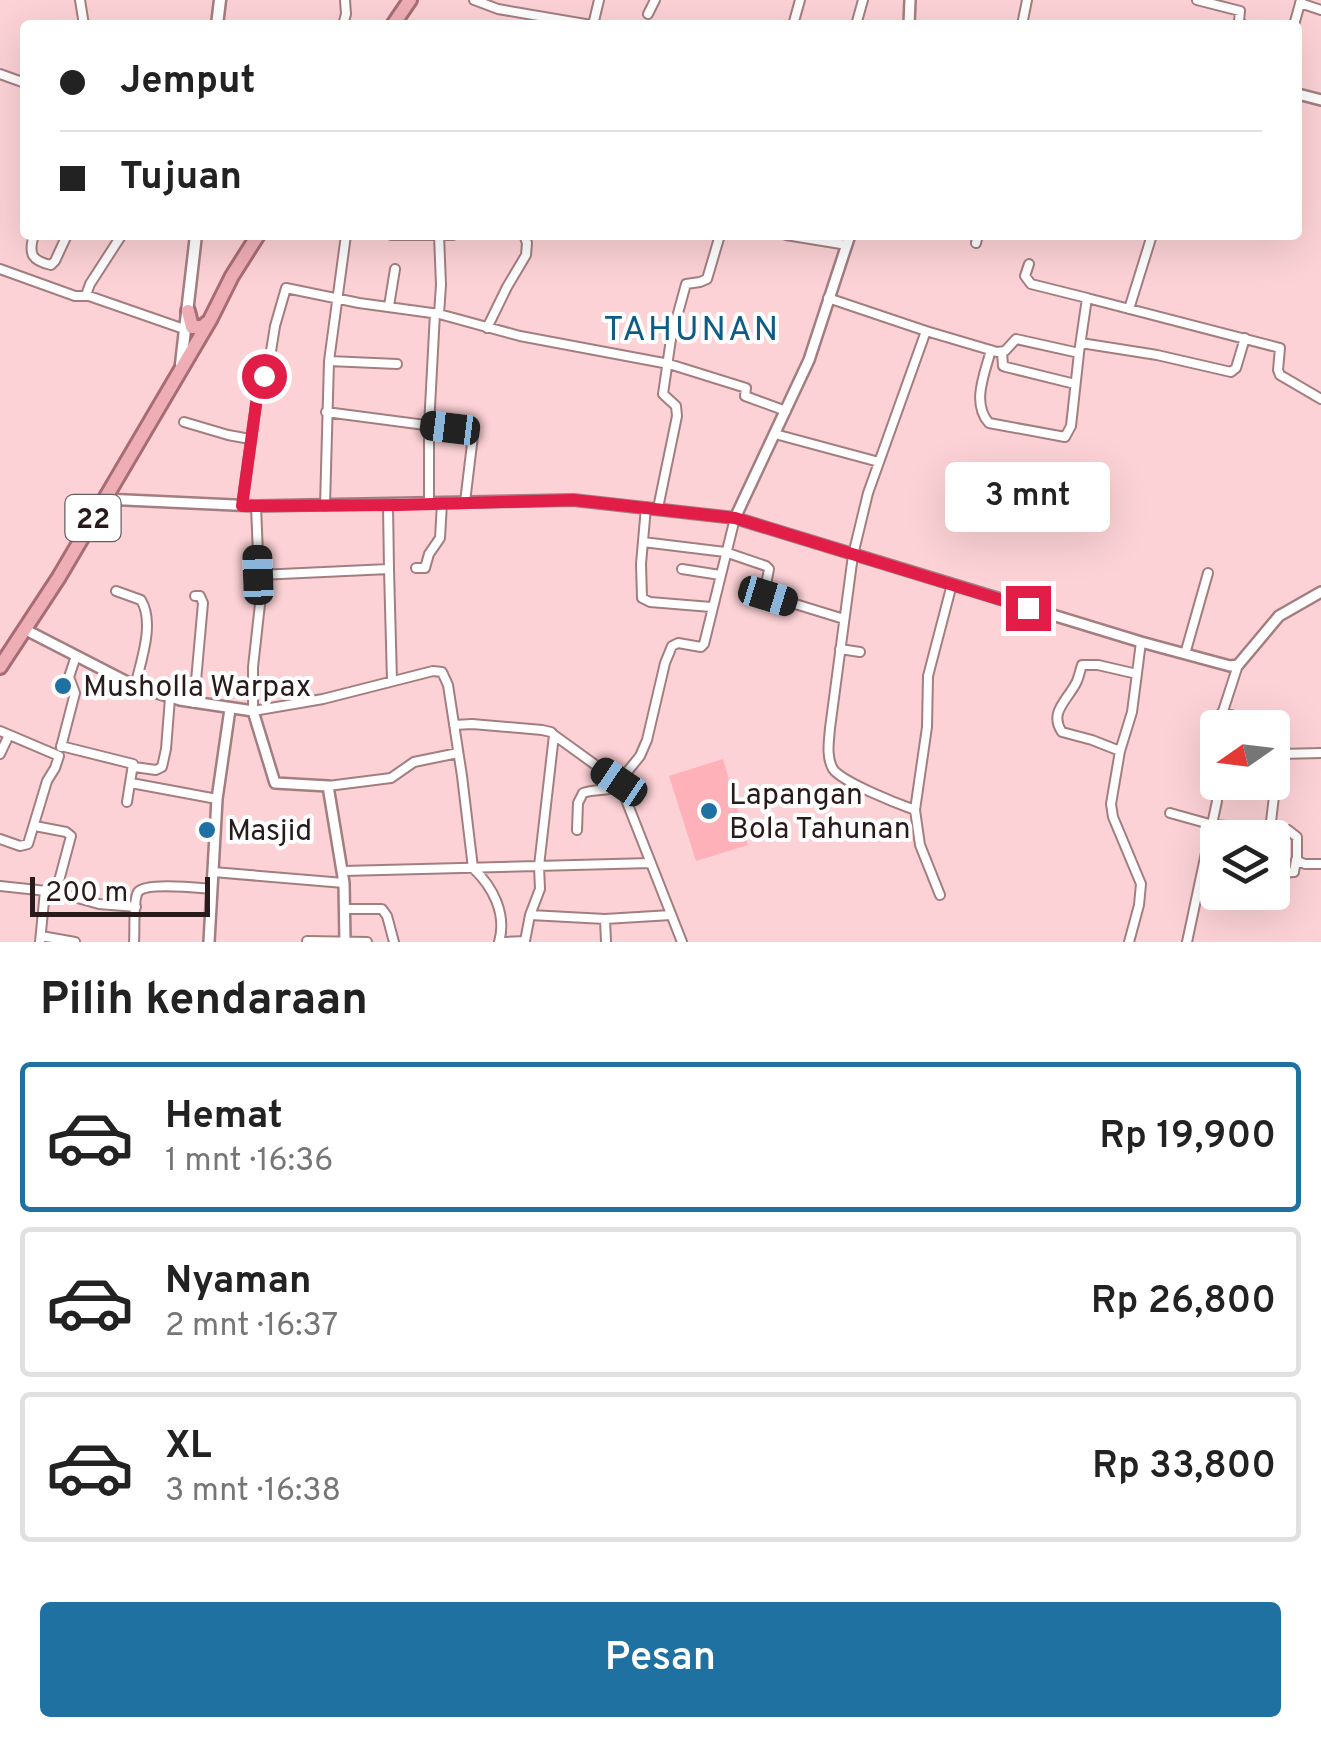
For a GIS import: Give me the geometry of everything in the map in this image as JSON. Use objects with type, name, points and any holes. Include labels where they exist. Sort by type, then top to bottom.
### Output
[{"type":"highway","name":"22","points":[[0,666],[26,630],[255,240]]},
{"type":"highway","points":[[188,311],[195,328],[210,320]]},
{"type":"main road","points":[[181,366],[195,240]]},
{"type":"street","points":[[474,0],[498,9],[564,20]]},
{"type":"street","points":[[520,12],[523,0]]},
{"type":"street","points":[[648,14],[655,0]]},
{"type":"street","points":[[1197,0],[1240,10],[1239,20]]},
{"type":"street","points":[[1301,1],[1321,10]]},
{"type":"street","points":[[33,240],[31,256],[51,265],[65,240]]},
{"type":"street","points":[[86,296],[118,240]]},
{"type":"street","points":[[325,506],[326,412],[345,240]]},
{"type":"street","points":[[429,504],[439,240]]},
{"type":"street","points":[[487,328],[526,255],[526,240]]},
{"type":"street","points":[[658,508],[678,410],[663,394],[675,322],[686,284],[707,279],[719,240]]},
{"type":"street","points":[[577,830],[577,811],[583,793],[619,784],[640,756],[648,740],[670,649],[676,644],[702,646],[735,518],[809,360],[848,240]]},
{"type":"street","points":[[1129,310],[1150,240]]},
{"type":"street","points":[[1029,264],[1026,279],[1031,284],[1280,348],[1280,376],[1321,400]]},
{"type":"street","points":[[0,269],[184,329]]},
{"type":"street","points":[[389,306],[395,269]]},
{"type":"street","points":[[242,506],[260,384],[268,370],[286,288],[437,314],[487,328],[668,364],[746,388],[745,396],[786,411]]},
{"type":"street","points":[[828,298],[1002,352]]},
{"type":"street","points":[[992,350],[980,406],[985,419],[1068,436],[1087,298]]},
{"type":"street","points":[[915,810],[837,774],[828,755],[852,555],[868,493],[926,331]]},
{"type":"street","points":[[1002,352],[1018,339],[1156,355],[1231,372],[1236,368],[1245,338]]},
{"type":"street","points":[[1002,352],[1006,368],[1075,384]]},
{"type":"street","points":[[330,361],[397,364]]},
{"type":"street","points":[[326,412],[471,431],[465,502]]},
{"type":"street","points":[[184,422],[250,438]]},
{"type":"street","points":[[775,434],[880,462]]},
{"type":"street","points":[[104,498],[242,506],[574,500],[735,518],[1142,642],[1238,665]]},
{"type":"street","points":[[416,568],[425,568],[440,538],[442,503]]},
{"type":"street","points":[[388,505],[392,681]]},
{"type":"street","points":[[256,506],[260,604],[252,711],[275,783],[328,786],[390,778],[414,762],[458,753]]},
{"type":"street","points":[[646,507],[643,600],[711,607]]},
{"type":"street","points":[[643,542],[725,552],[769,569],[765,590],[768,596],[844,619]]},
{"type":"street","points":[[258,575],[389,569]]},
{"type":"street","points":[[682,569],[720,574]]},
{"type":"street","points":[[1185,654],[1208,573]]},
{"type":"street","points":[[940,895],[920,845],[915,810],[928,727],[928,676],[952,584]]},
{"type":"street","points":[[116,592],[140,600],[146,610],[134,686]]},
{"type":"street","points":[[1223,710],[1238,665],[1278,616],[1321,592]]},
{"type":"street","points":[[194,703],[203,604],[200,596],[195,596]]},
{"type":"street","points":[[26,630],[134,686],[170,698],[230,709],[252,711],[322,699],[442,672],[448,685],[473,868],[496,899],[502,942],[525,942],[540,889],[554,735]]},
{"type":"street","points":[[1129,942],[1141,888],[1112,811],[1112,793],[1132,712],[1142,642]]},
{"type":"street","points":[[840,650],[860,652]]},
{"type":"street","points":[[0,839],[24,846],[31,839],[75,693],[69,677],[76,656]]},
{"type":"street","points":[[1120,751],[1062,732],[1057,725],[1058,712],[1082,666],[1098,665],[1137,674]]},
{"type":"street","points":[[0,754],[4,733],[60,751],[126,760],[134,767],[156,770],[162,767],[166,749],[170,698]]},
{"type":"street","points":[[210,942],[217,799],[230,709]]},
{"type":"street","points":[[454,726],[472,724],[551,732],[619,784],[682,942]]},
{"type":"street","points":[[1290,754],[1321,753]]},
{"type":"street","points":[[127,802],[134,767]]},
{"type":"street","points":[[131,783],[217,799]]},
{"type":"street","points":[[328,786],[343,877],[345,942]]},
{"type":"street","points":[[1170,813],[1200,821]]},
{"type":"street","points":[[34,826],[71,836],[56,892]]},
{"type":"street","points":[[1290,830],[1297,838],[1294,872],[1290,872]]},
{"type":"street","points":[[1296,860],[1321,864]]},
{"type":"street","points":[[213,872],[343,877],[473,868],[650,864]]},
{"type":"street","points":[[1187,942],[1200,883]]},
{"type":"street","points":[[0,886],[136,907]]},
{"type":"street","points":[[134,942],[138,892],[145,888],[212,889]]},
{"type":"street","points":[[45,891],[41,939],[75,942]]},
{"type":"street","points":[[344,909],[382,909],[394,942]]},
{"type":"street","points":[[530,915],[605,919],[671,915]]},
{"type":"street","points":[[605,919],[606,942]]},
{"type":"street","points":[[307,941],[367,942]]},
{"type":"shaded area","name":"Lapangan Bola Tahunan","points":[[723,759],[748,845],[696,861],[669,776]]},
{"type":"place","name":"Musholla Warpax","points":[[63,686]]},
{"type":"place","name":"Lapangan Bola Tahunan","points":[[709,811]]},
{"type":"place","name":"Masjid","points":[[207,830]]},
{"type":"district","name":"TAHUNAN","points":[[692,328]]},
{"type":"route","points":[[264,376],[258,390],[242,506],[574,500],[658,508],[735,518],[1028,608]]}]
